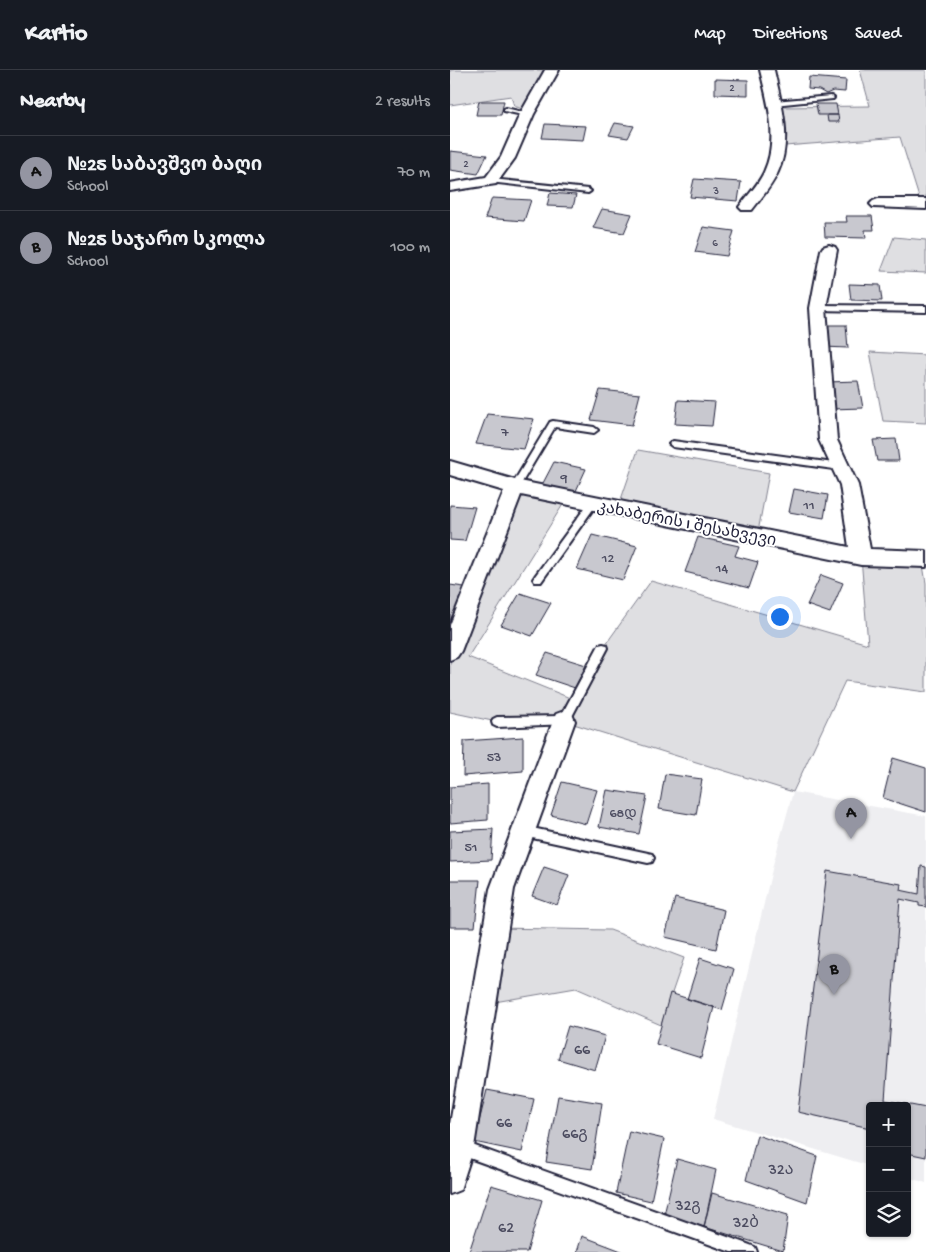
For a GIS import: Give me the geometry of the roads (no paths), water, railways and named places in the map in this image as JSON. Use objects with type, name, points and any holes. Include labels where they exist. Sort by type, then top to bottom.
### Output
[{"type":"street","points":[[450,187],[491,181],[508,158],[528,114],[552,70]]},
{"type":"street","points":[[747,207],[771,172],[778,144],[779,126],[767,70]]},
{"type":"street","points":[[878,204],[926,204]]},
{"type":"street","points":[[829,250],[818,308],[828,440],[849,485],[861,557]]},
{"type":"street","name":"კახაბერის I შესახვევი","points":[[450,468],[515,487],[861,557],[926,559]]},
{"type":"street","points":[[450,651],[515,487]]},
{"type":"street","points":[[450,1180],[460,1147],[502,888],[564,721]]},
{"type":"lane","points":[[774,103],[831,98]]},
{"type":"lane","points":[[506,110],[528,114]]},
{"type":"lane","points":[[491,181],[588,191]]},
{"type":"lane","points":[[818,308],[926,309]]},
{"type":"lane","points":[[515,487],[553,424],[594,430]]},
{"type":"lane","points":[[673,444],[841,467]]},
{"type":"lane","points":[[538,579],[593,503]]},
{"type":"lane","points":[[497,722],[564,721],[603,648]]},
{"type":"lane","points":[[522,831],[648,858]]},
{"type":"lane","points":[[460,1147],[750,1252]]},
{"type":"place","name":"№25 საბავშვო ბაღი","points":[[851,839]]},
{"type":"place","name":"№25 საჯარო სკოლა","points":[[834,995]]}]
